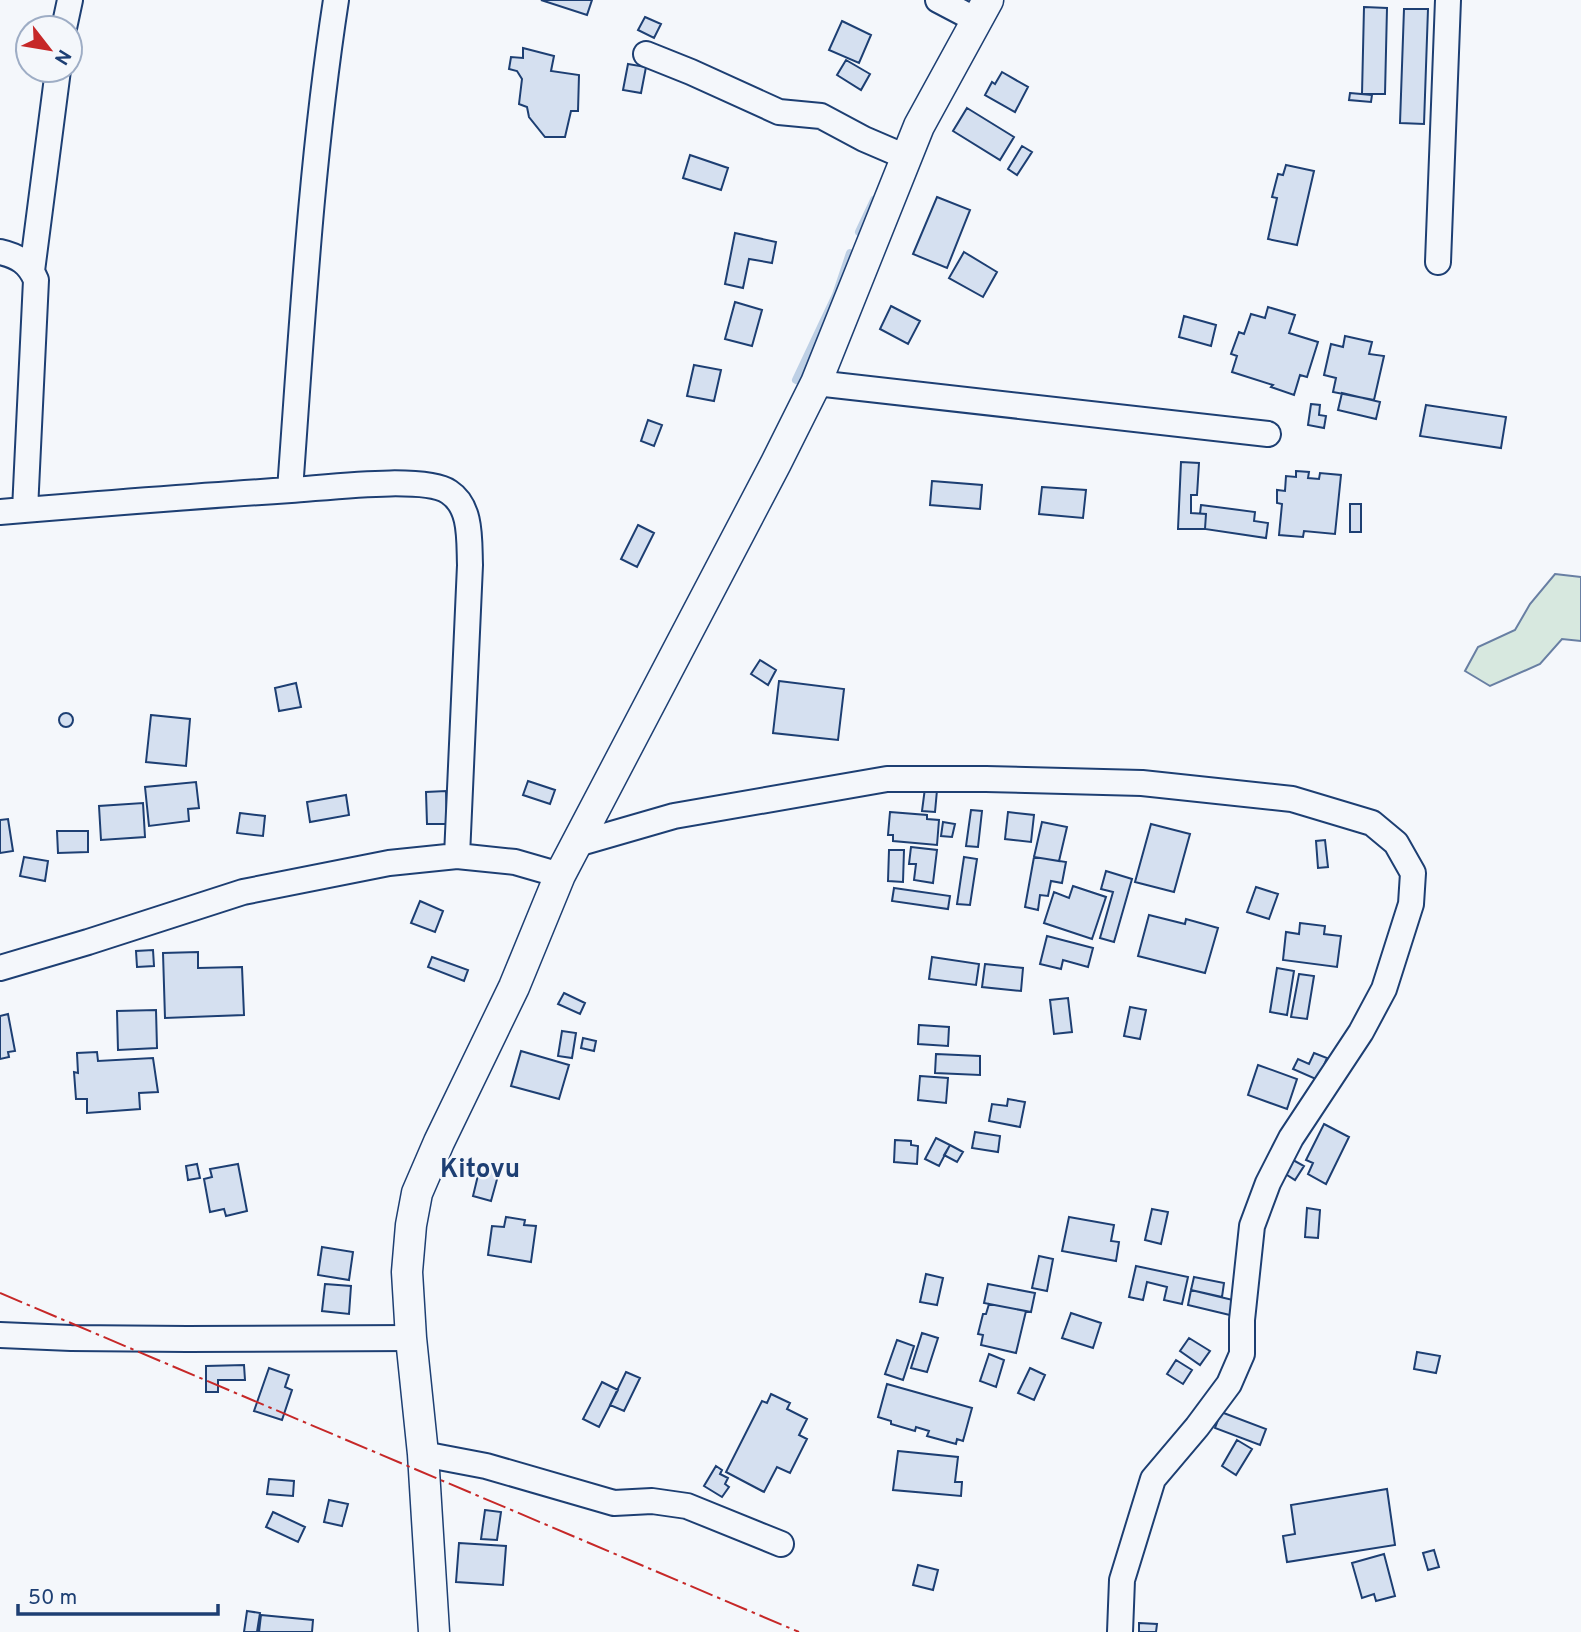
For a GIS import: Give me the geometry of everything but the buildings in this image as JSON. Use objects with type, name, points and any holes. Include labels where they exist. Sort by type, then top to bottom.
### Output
[{"type":"street","points":[[289,490],[313,191],[324,78],[336,0]]},
{"type":"street","points":[[434,1632],[423,1454],[407,1272],[417,1193],[514,987],[561,875],[816,383],[919,126],[983,11],[938,0]]},
{"type":"street","points":[[1438,262],[1448,0]]},
{"type":"street","points":[[646,54],[779,112],[821,116],[906,157]]},
{"type":"street","points":[[32,271],[56,84]]},
{"type":"street","points":[[0,252],[26,263],[36,280],[25,510]]},
{"type":"street","points":[[816,383],[1268,435]]},
{"type":"street","points":[[0,512],[394,483],[438,486],[452,493],[469,524],[470,565],[457,856]]},
{"type":"street","points":[[577,844],[674,816],[887,779],[1142,783],[1292,799],[1372,823],[1396,844],[1413,873],[1411,904],[1384,989],[1361,1032],[1291,1138],[1268,1183],[1252,1226],[1242,1320],[1242,1354],[1228,1384],[1197,1427],[1153,1479],[1122,1580],[1120,1632]]},
{"type":"street","points":[[0,968],[243,892],[389,863],[457,856],[515,862],[561,875]]},
{"type":"street","points":[[0,1335],[187,1339],[411,1338]]},
{"type":"street","points":[[423,1454],[486,1466],[614,1503],[652,1501],[687,1506],[782,1544]]},
{"type":"shaded area","points":[[1555,574],[1581,577],[1581,641],[1562,639],[1540,664],[1490,686],[1465,671],[1478,647],[1515,630],[1530,604]]},
{"type":"waterway","points":[[859,232],[874,200]]},
{"type":"waterway","points":[[796,380],[836,295],[850,253]]},
{"type":"power","points":[[0,1293],[799,1632]]},
{"type":"district","name":"Kitovu","points":[[480,1170]]}]
